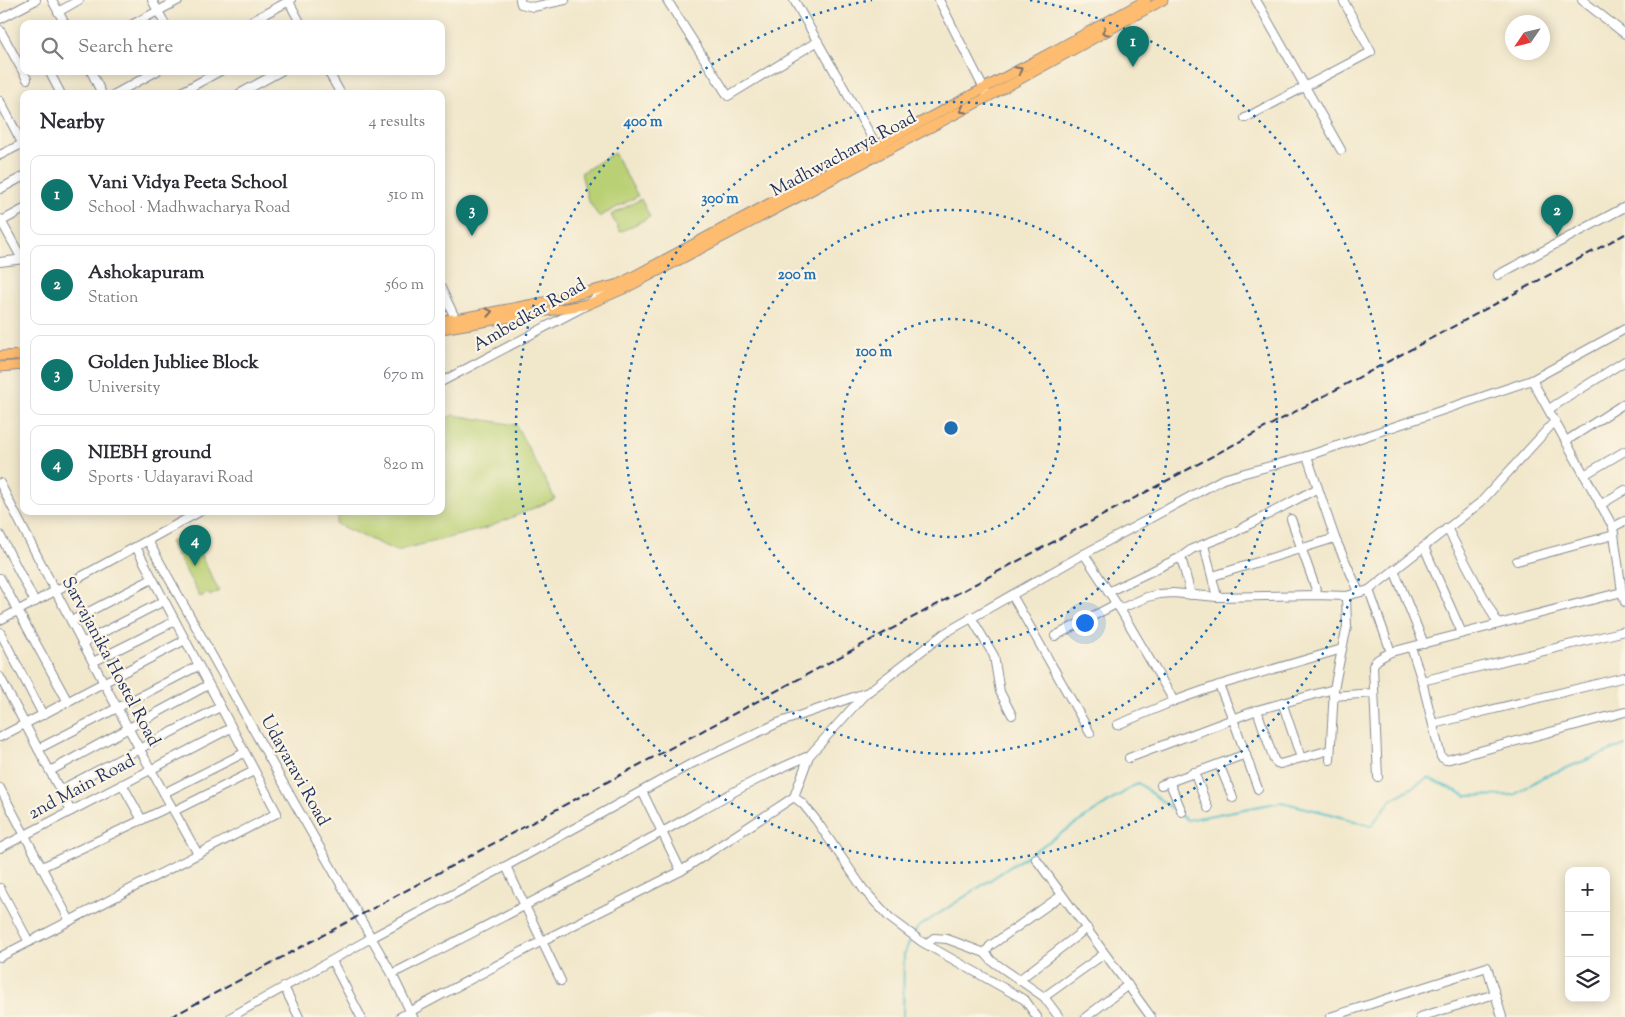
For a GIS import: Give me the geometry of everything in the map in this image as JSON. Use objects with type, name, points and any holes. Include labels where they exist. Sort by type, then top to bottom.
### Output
[{"type":"main road","name":"Madhwacharya Road","points":[[986,93],[1146,0]]},
{"type":"main road","name":"Madhwacharya Road","points":[[457,323],[589,304],[628,287],[879,150],[1163,0]]},
{"type":"main road","name":"Madhwacharya Road","points":[[445,328],[619,284],[879,150]]},
{"type":"main road","points":[[445,321],[457,323]]},
{"type":"main road","points":[[0,356],[20,355]]},
{"type":"main road","points":[[0,367],[20,365]]},
{"type":"street","points":[[0,19],[36,0]]},
{"type":"street","points":[[52,0],[63,20]]},
{"type":"street","points":[[58,12],[79,0]]},
{"type":"street","points":[[152,0],[163,20]]},
{"type":"street","points":[[141,20],[178,0]]},
{"type":"street","points":[[253,20],[289,0],[299,20]]},
{"type":"street","points":[[520,0],[521,4],[533,7],[565,0]]},
{"type":"street","points":[[667,0],[728,96],[818,41]]},
{"type":"street","points":[[794,0],[879,150]]},
{"type":"street","points":[[939,0],[986,93]]},
{"type":"street","points":[[1256,0],[1341,150]]},
{"type":"street","points":[[1245,118],[1371,52],[1344,0]]},
{"type":"street","points":[[1582,0],[1625,34]]},
{"type":"street","points":[[0,30],[20,66]]},
{"type":"street","points":[[25,75],[27,79]]},
{"type":"street","points":[[51,75],[59,90]]},
{"type":"street","points":[[93,75],[100,90]]},
{"type":"street","points":[[122,90],[150,75]]},
{"type":"street","points":[[185,90],[213,75]]},
{"type":"street","points":[[246,90],[274,75]]},
{"type":"street","points":[[330,75],[339,90]]},
{"type":"street","points":[[0,102],[20,138]]},
{"type":"street","points":[[0,155],[20,145]]},
{"type":"street","points":[[0,189],[20,178]]},
{"type":"street","points":[[1498,275],[1625,207]]},
{"type":"street","points":[[20,211],[0,221],[20,254]]},
{"type":"street","points":[[0,262],[20,259]]},
{"type":"street","name":"Ambedkar Road","points":[[445,380],[589,304],[605,288]]},
{"type":"street","points":[[445,297],[457,323]]},
{"type":"street","points":[[400,1017],[412,1014],[542,941],[681,871],[794,797],[809,756],[868,692],[938,638],[971,617],[1223,479],[1307,456],[1532,380],[1625,329]]},
{"type":"street","points":[[1549,409],[1625,361]]},
{"type":"street","points":[[1532,380],[1614,531],[1625,602]]},
{"type":"street","points":[[1566,440],[1625,404]]},
{"type":"street","points":[[1055,636],[1118,607],[1160,594],[1173,593],[1218,597],[1318,594],[1346,596],[1369,590],[1482,502],[1555,421]]},
{"type":"street","points":[[1584,475],[1625,452]]},
{"type":"street","points":[[1307,456],[1335,538],[1359,592]]},
{"type":"street","name":"Sarvajanika Hostel Road","points":[[0,483],[2,492],[82,643],[198,854]]},
{"type":"street","points":[[1108,592],[1235,532],[1318,488]]},
{"type":"street","points":[[1600,505],[1625,490]]},
{"type":"street","points":[[0,620],[194,515]]},
{"type":"street","points":[[1291,519],[1318,594]]},
{"type":"street","points":[[1517,561],[1614,531],[1625,520]]},
{"type":"street","points":[[1447,528],[1498,624]]},
{"type":"street","points":[[0,535],[35,602]]},
{"type":"street","points":[[1212,576],[1335,538]]},
{"type":"street","name":"Udayaravi Road","points":[[148,541],[294,804],[392,974],[412,1014]]},
{"type":"street","points":[[1204,545],[1218,597]]},
{"type":"street","points":[[0,957],[277,813],[136,547]]},
{"type":"street","points":[[1424,547],[1462,633]]},
{"type":"street","points":[[1084,554],[1174,701]]},
{"type":"street","points":[[1181,557],[1191,595]]},
{"type":"street","points":[[1394,570],[1424,644]]},
{"type":"street","points":[[0,578],[68,702]]},
{"type":"street","points":[[71,621],[152,579]]},
{"type":"street","points":[[1369,590],[1391,652]]},
{"type":"street","points":[[1378,777],[1374,662],[1391,652],[1622,592]]},
{"type":"street","points":[[1012,595],[1090,733]]},
{"type":"street","points":[[1330,760],[1333,692],[1346,627],[1346,596]]},
{"type":"street","points":[[82,643],[164,601]]},
{"type":"street","points":[[971,617],[994,656],[1000,692],[1012,715]]},
{"type":"street","points":[[93,662],[174,621]]},
{"type":"street","points":[[1422,681],[1625,631]]},
{"type":"street","points":[[0,632],[42,715]]},
{"type":"street","points":[[0,737],[185,640]]},
{"type":"street","points":[[1411,647],[1422,681],[1441,757],[1446,760],[1625,712]]},
{"type":"street","points":[[1117,725],[1174,701],[1219,685],[1342,649]]},
{"type":"street","points":[[38,749],[198,666]]},
{"type":"street","points":[[0,677],[71,811]]},
{"type":"street","points":[[1433,724],[1625,677]]},
{"type":"street","points":[[50,771],[208,685]]},
{"type":"street","points":[[1219,685],[1258,789]]},
{"type":"street","points":[[231,1017],[241,1015],[284,987],[371,938],[689,765],[778,724],[868,692]]},
{"type":"street","points":[[1129,758],[1282,702],[1333,692],[1374,693]]},
{"type":"street","points":[[1282,702],[1301,758]]},
{"type":"street","points":[[60,790],[220,707]]},
{"type":"street","points":[[1257,710],[1274,760],[1277,763],[1280,764],[1330,750]]},
{"type":"street","name":"2nd Main Road","points":[[0,848],[231,728]]},
{"type":"street","points":[[164,793],[244,753]]},
{"type":"street","points":[[1161,785],[1246,754]]},
{"type":"street","points":[[392,974],[525,906],[780,768],[809,756]]},
{"type":"street","points":[[1218,764],[1232,798]]},
{"type":"street","points":[[42,867],[142,820],[254,771]]},
{"type":"street","points":[[1194,772],[1208,808]]},
{"type":"street","points":[[1170,781],[1182,812]]},
{"type":"street","points":[[122,784],[142,820]]},
{"type":"street","points":[[0,788],[70,921]]},
{"type":"street","points":[[642,791],[681,871]]},
{"type":"street","points":[[794,797],[803,804],[816,820],[864,890],[890,918],[924,943],[1025,1000],[1036,1017]]},
{"type":"street","points":[[1036,859],[1150,1017]]},
{"type":"street","points":[[506,866],[561,981]]},
{"type":"street","points":[[0,888],[29,942]]},
{"type":"street","points":[[986,954],[990,946],[1062,895]]},
{"type":"street","points":[[1019,980],[1087,928]]},
{"type":"street","points":[[924,943],[934,938],[947,939],[986,954],[992,961],[1044,997],[1059,1017]]},
{"type":"street","points":[[1044,997],[1104,954]]},
{"type":"street","points":[[332,961],[361,1017]]},
{"type":"street","points":[[1330,1017],[1487,967],[1502,1017]]},
{"type":"street","points":[[1086,1017],[1128,984]]},
{"type":"street","points":[[284,987],[299,1017]]},
{"type":"street","points":[[1420,1017],[1495,994]]},
{"type":"green space","points":[[614,153],[638,196],[599,217],[588,200],[581,173]]},
{"type":"green space","points":[[641,199],[650,217],[620,232],[611,215]]},
{"type":"green space","points":[[453,415],[516,425],[555,499],[487,528],[396,551],[336,524],[339,515],[445,515],[445,419]]},
{"type":"green space","points":[[189,532],[219,591],[210,596],[208,593],[200,597],[170,542]]},
{"type":"waterway","points":[[915,932],[917,928],[1138,783],[1187,820],[1281,802],[1371,826],[1391,800],[1428,778],[1467,796],[1514,795],[1543,777],[1625,745]]},
{"type":"waterway","points":[[903,1017],[904,954],[912,936]]},
{"type":"railway","points":[[171,1017],[1625,234]]},
{"type":"place","name":"Vani Vidya Peeta School","points":[[1133,67]]},
{"type":"place","name":"Golden Jubliee Block","points":[[472,236]]},
{"type":"place","name":"Ashokapuram","points":[[1557,236]]},
{"type":"place","name":"NIEBH ground","points":[[195,566]]}]
